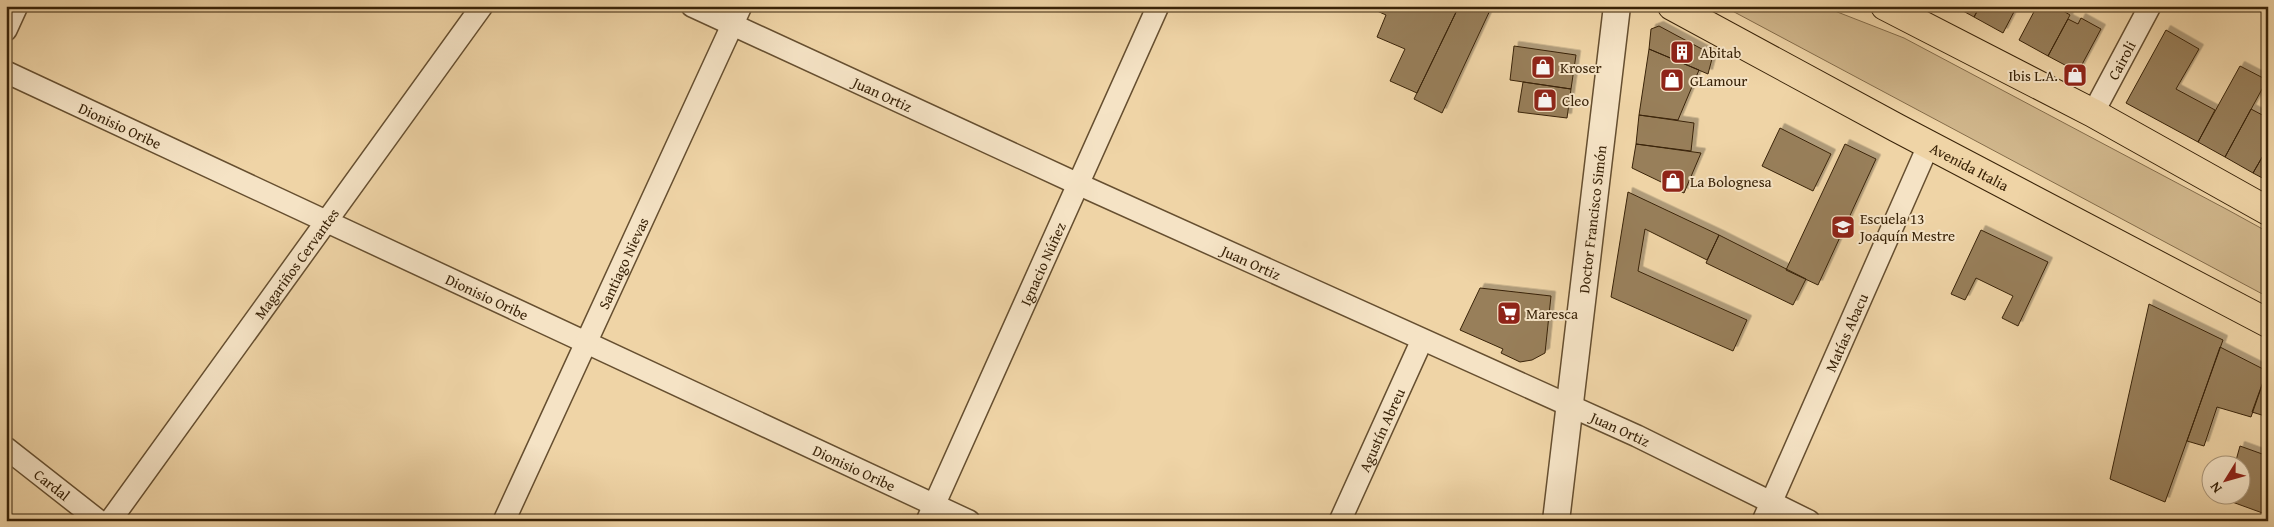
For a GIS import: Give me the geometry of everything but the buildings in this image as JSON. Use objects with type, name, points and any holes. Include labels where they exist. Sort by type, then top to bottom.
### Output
[{"type":"main road","name":"Avenida Italia","points":[[1672,6],[2268,323]]},
{"type":"main road","points":[[1885,6],[2093,113],[2268,211]]},
{"type":"street","points":[[6,30],[17,6]]},
{"type":"street","name":"Magariños Cervantes","points":[[110,521],[482,6]]},
{"type":"street","name":"Juan Ortiz","points":[[692,6],[738,15],[1078,184],[1570,408],[1637,436],[1767,512],[1809,521]]},
{"type":"street","name":"Ignacio Núñez","points":[[931,513],[1158,6]]},
{"type":"street","name":"Doctor Francisco Simón","points":[[1556,521],[1617,6]]},
{"type":"street","name":"Cairoli","points":[[2093,113],[2150,6]]},
{"type":"street","name":"Santiago Nievas","points":[[504,521],[738,15]]},
{"type":"street","name":"Dionisio Oribe","points":[[6,72],[588,342],[931,513],[968,521]]},
{"type":"street","name":"Matías Abacu","points":[[1767,512],[1929,144]]},
{"type":"street","name":"Agustín Abreu","points":[[1340,521],[1422,340]]},
{"type":"street","name":"Cardal","points":[[6,448],[99,521]]},
{"type":"shaded area","points":[[1723,6],[1822,6],[1904,38],[2228,210],[2268,232],[2268,297]]},
{"type":"place","name":"Abitab","points":[[1682,52]]},
{"type":"place","name":"Kroser","points":[[1543,67]]},
{"type":"place","name":"Ibis L.A.","points":[[2075,75]]},
{"type":"place","name":"GLamour","points":[[1672,80]]},
{"type":"place","name":"Cleo","points":[[1545,100]]},
{"type":"place","name":"La Bolognesa","points":[[1673,181]]},
{"type":"place","name":"Escuela 13 Joaquín Mestre","points":[[1843,227]]},
{"type":"place","name":"Maresca","points":[[1509,313]]}]
